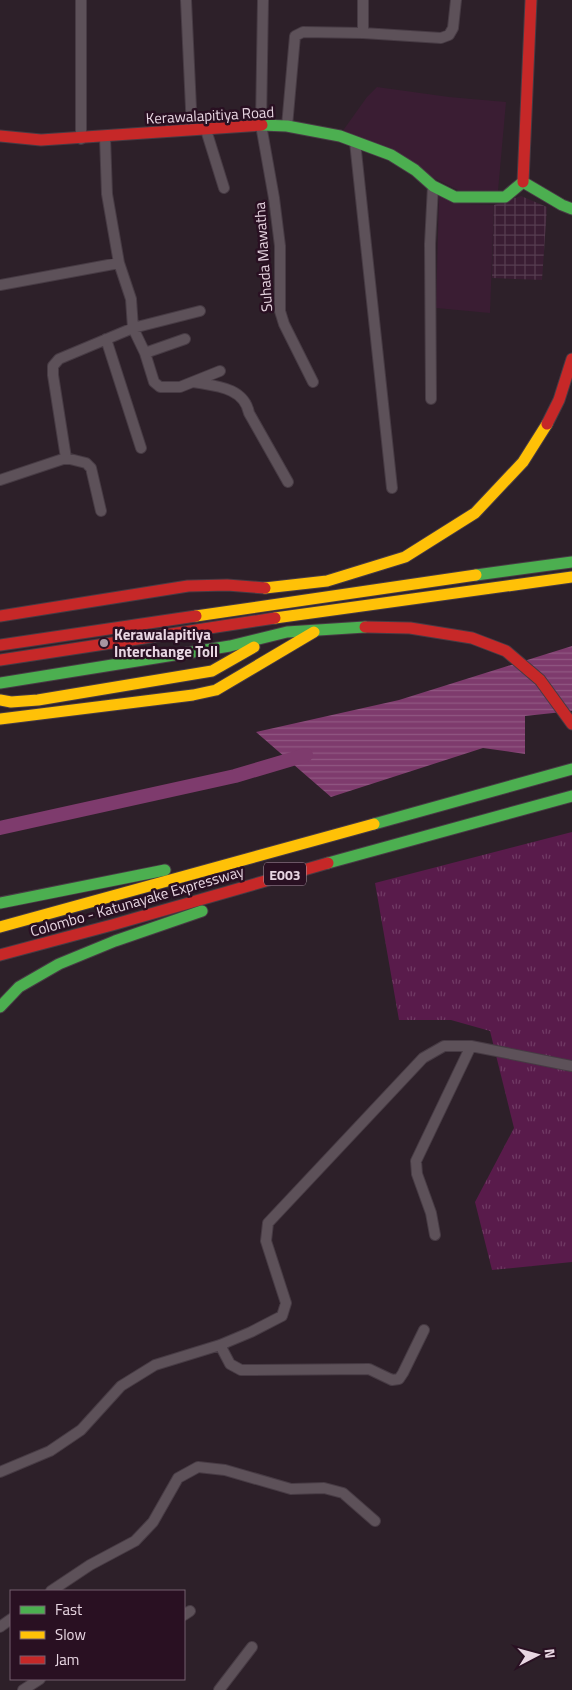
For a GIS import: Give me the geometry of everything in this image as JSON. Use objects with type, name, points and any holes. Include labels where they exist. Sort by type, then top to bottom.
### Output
[{"type":"main road","points":[[531,0],[523,182],[572,209]]},
{"type":"main road","name":"Kerawalapitiya Road","points":[[0,136],[41,140],[81,139],[261,125],[287,126],[340,136],[391,155],[415,170],[433,186],[455,197],[504,197],[523,182]]},
{"type":"main road","points":[[0,616],[188,586],[227,585],[268,588],[327,581],[405,557],[475,513],[523,462],[542,434],[559,400],[572,360]]},
{"type":"main road","points":[[0,645],[293,600],[572,562]]},
{"type":"main road","points":[[97,589],[188,577],[292,584]]},
{"type":"main road","points":[[0,660],[275,618],[572,577]]},
{"type":"main road","points":[[233,597],[293,600]]},
{"type":"main road","points":[[0,626],[172,600]]},
{"type":"main road","points":[[0,635],[207,606],[293,600]]},
{"type":"main road","points":[[0,671],[200,639],[275,618]]},
{"type":"main road","points":[[0,683],[230,646],[287,632],[352,627],[410,628],[472,638],[506,651],[540,680],[572,724]]},
{"type":"main road","points":[[0,690],[210,661],[254,646],[319,629]]},
{"type":"main road","points":[[0,710],[30,710],[211,682],[319,629]]},
{"type":"main road","points":[[0,719],[193,695],[216,690],[319,629]]},
{"type":"main road","points":[[0,700],[11,702],[38,700],[212,671],[254,646]]},
{"type":"main road","name":"Colombo - Katunayake Expressway","points":[[0,928],[318,838],[572,769]]},
{"type":"main road","name":"Colombo - Katunayake Expressway","points":[[0,955],[572,796]]},
{"type":"main road","points":[[0,903],[318,838]]},
{"type":"main road","points":[[0,1007],[19,987],[59,964],[115,941],[385,847]]},
{"type":"street","points":[[81,0],[81,139]]},
{"type":"street","points":[[186,0],[192,130]]},
{"type":"street","name":"Suhada Mawatha","points":[[263,0],[261,125],[274,198],[280,246],[280,311],[284,324],[313,382]]},
{"type":"street","points":[[363,0],[363,32]]},
{"type":"street","points":[[287,126],[295,36],[304,32],[363,32],[441,38],[449,35],[453,28],[456,0]]},
{"type":"street","points":[[206,130],[224,188]]},
{"type":"street","points":[[105,137],[107,194],[118,263],[131,299],[133,328],[145,353],[154,382],[160,387],[180,387],[220,371]]},
{"type":"street","points":[[355,142],[392,488]]},
{"type":"street","points":[[431,399],[430,244],[433,186]]},
{"type":"street","points":[[0,285],[118,263]]},
{"type":"street","points":[[66,458],[53,375],[53,366],[59,359],[133,328],[200,311]]},
{"type":"street","points":[[106,339],[141,448]]},
{"type":"street","points":[[145,353],[185,339]]},
{"type":"street","points":[[192,382],[230,389],[247,403],[249,413],[288,482]]},
{"type":"street","points":[[0,480],[66,458],[86,463],[91,468],[101,511]]},
{"type":"street","points":[[0,1472],[50,1451],[81,1430],[121,1386],[156,1365],[220,1345],[282,1316],[286,1303],[266,1241],[268,1223],[424,1058],[444,1046],[471,1046],[572,1066]]},
{"type":"street","points":[[435,1235],[431,1213],[417,1174],[416,1161],[471,1046]]},
{"type":"street","points":[[220,1345],[230,1364],[241,1370],[369,1369],[392,1380],[399,1379],[403,1373],[424,1330]]},
{"type":"street","points":[[52,1590],[90,1565],[135,1541],[153,1522],[178,1478],[198,1467],[225,1470],[291,1489],[324,1488],[343,1492],[375,1521]]},
{"type":"street","points":[[219,1690],[252,1647]]},
{"type":"street","points":[[23,1690],[38,1680]]},
{"type":"shaded area","points":[[377,87],[449,97],[506,102],[498,191],[458,190],[342,132],[367,97]]},
{"type":"shaded area","points":[[439,196],[460,204],[494,205],[490,313],[436,308]]},
{"type":"shaded area","points":[[521,196],[547,207],[542,280],[492,278],[494,205]]},
{"type":"shaded area","points":[[572,646],[572,711],[525,716],[525,754],[483,748],[331,797],[256,732],[399,700]]},
{"type":"green space","points":[[572,832],[572,1262],[492,1270],[475,1202],[514,1128],[490,1031],[451,1020],[399,1020],[375,883]]},
{"type":"waterway","points":[[0,828],[235,776],[306,755]]},
{"type":"traffic: fast","points":[[262,125],[287,126],[340,136],[391,155],[415,170],[433,186],[455,197],[505,197],[523,182],[572,209]]},
{"type":"traffic: fast","points":[[476,575],[572,562]]},
{"type":"traffic: fast","points":[[0,683],[230,646],[287,632],[365,627]]},
{"type":"traffic: fast","points":[[374,824],[572,769]]},
{"type":"traffic: fast","points":[[328,863],[572,796]]},
{"type":"traffic: fast","points":[[0,903],[165,870]]},
{"type":"traffic: fast","points":[[0,1007],[19,987],[59,964],[115,941],[202,911]]},
{"type":"traffic: slow","points":[[265,588],[327,581],[405,557],[475,513],[523,462],[547,424]]},
{"type":"traffic: slow","points":[[196,616],[476,575]]},
{"type":"traffic: slow","points":[[275,618],[572,577]]},
{"type":"traffic: slow","points":[[0,719],[193,695],[216,690],[314,632]]},
{"type":"traffic: slow","points":[[0,700],[11,702],[38,700],[212,671],[254,647]]},
{"type":"traffic: slow","points":[[0,927],[374,824]]},
{"type":"traffic: jam","points":[[523,182],[531,0]]},
{"type":"traffic: jam","points":[[0,136],[41,140],[262,125]]},
{"type":"traffic: jam","points":[[547,424],[559,400],[572,359]]},
{"type":"traffic: jam","points":[[0,616],[188,586],[227,585],[265,588]]},
{"type":"traffic: jam","points":[[0,645],[196,616]]},
{"type":"traffic: jam","points":[[0,660],[275,618]]},
{"type":"traffic: jam","points":[[365,627],[410,628],[472,638],[506,651],[540,680],[572,724]]},
{"type":"traffic: jam","points":[[0,955],[328,863]]},
{"type":"place","name":"Kerawalapitiya Interchange Toll","points":[[104,643]]}]
